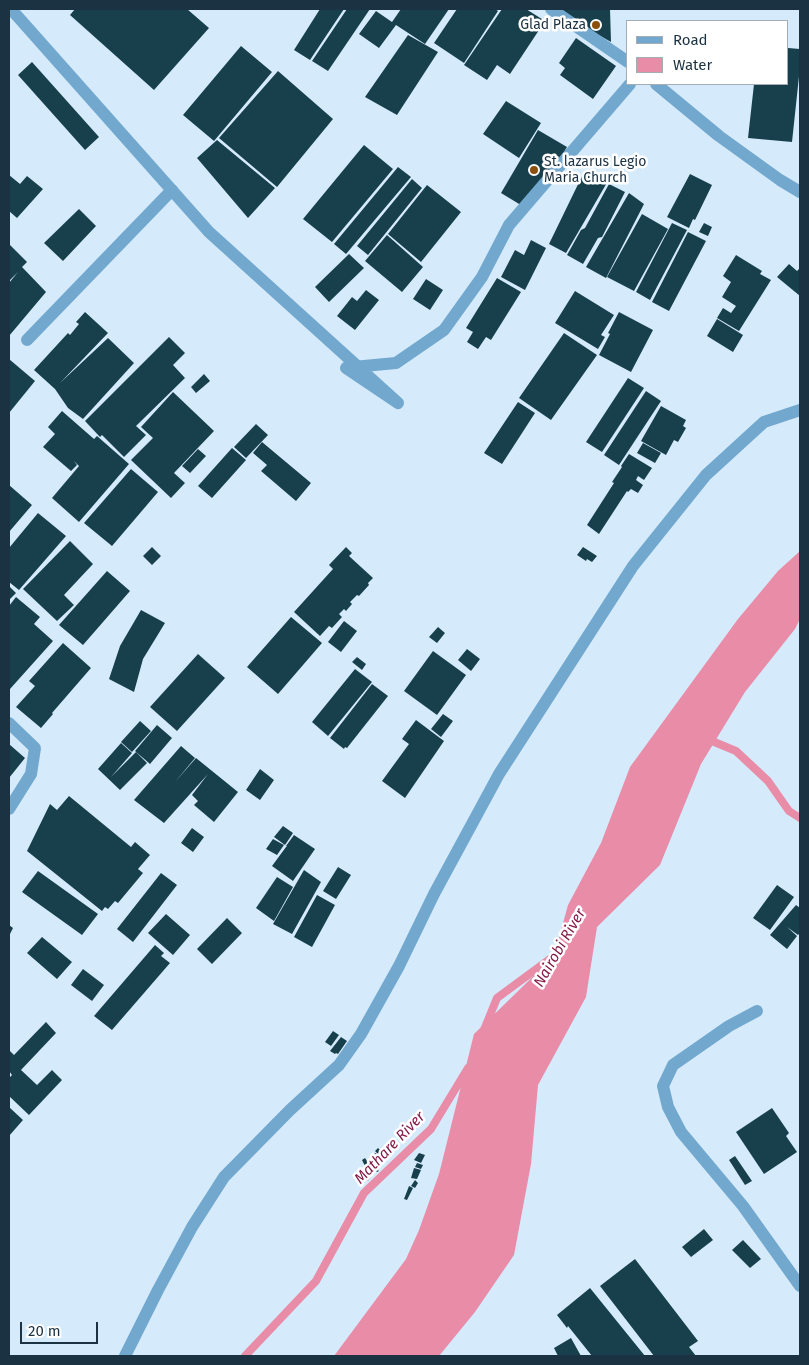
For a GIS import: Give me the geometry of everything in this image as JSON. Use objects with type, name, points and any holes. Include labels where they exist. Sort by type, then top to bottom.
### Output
[{"type":"street","points":[[10,9],[209,232],[354,364],[357,367],[362,370],[398,403],[346,368],[357,367],[362,366],[396,363],[444,330],[482,277],[509,225],[629,85]]},
{"type":"street","points":[[551,9],[626,61]]},
{"type":"street","points":[[657,85],[718,136],[800,192]]},
{"type":"street","points":[[27,340],[172,190]]},
{"type":"street","points":[[125,1356],[166,1274],[192,1227],[224,1177],[290,1110],[339,1065],[361,1034],[399,966],[434,894],[499,774],[633,566],[706,475],[764,422],[800,410]]},
{"type":"street","points":[[9,723],[35,748],[31,774],[9,809]]},
{"type":"street","points":[[757,1011],[729,1026],[673,1065],[663,1086],[668,1107],[681,1132],[743,1206],[800,1286]]},
{"type":"water","name":"Nairobi River","points":[[800,551],[800,619],[795,629],[745,692],[701,764],[660,865],[597,927],[586,997],[538,1085],[531,1164],[514,1255],[475,1312],[439,1356],[334,1356],[406,1259],[419,1230],[439,1174],[474,1034],[554,956],[568,905],[601,843],[630,767],[738,619],[778,571]]},
{"type":"building","points":[[75,9],[187,9],[209,28],[154,90],[70,15]]},
{"type":"building","points":[[320,9],[344,9],[310,60],[294,50]]},
{"type":"building","points":[[347,9],[370,9],[328,71],[312,61]]},
{"type":"building","points":[[401,9],[449,9],[425,44],[396,25],[379,48],[359,34],[376,11],[392,22]]},
{"type":"building","points":[[457,9],[495,9],[498,11],[464,63],[434,43]]},
{"type":"building","points":[[502,9],[526,9],[545,21],[510,74],[497,65],[487,80],[464,65]]},
{"type":"building","name":"Glad Plaza","points":[[553,9],[610,9],[611,42]]},
{"type":"building","points":[[408,35],[438,52],[397,115],[365,97]]},
{"type":"building","points":[[576,38],[616,66],[593,99],[560,75],[565,68],[559,63]]},
{"type":"building","points":[[241,46],[272,72],[214,141],[183,115]]},
{"type":"building","points":[[789,48],[800,49],[800,67],[792,142],[748,138],[754,85],[789,85]]},
{"type":"building","points":[[32,62],[99,137],[85,150],[18,75]]},
{"type":"building","points":[[278,71],[333,119],[277,187],[219,138]]},
{"type":"building","points":[[506,101],[541,123],[519,158],[483,134]]},
{"type":"building","name":"St. lazarus Legio Maria Church","points":[[538,130],[567,147],[529,210],[501,193]]},
{"type":"building","points":[[217,140],[275,188],[248,218],[197,158]]},
{"type":"building","points":[[364,145],[393,169],[332,242],[303,219]]},
{"type":"building","points":[[398,167],[411,177],[346,254],[334,244]]},
{"type":"building","points":[[584,172],[608,181],[566,253],[549,244]]},
{"type":"building","points":[[690,174],[712,185],[695,220],[693,219],[689,228],[667,217]]},
{"type":"building","points":[[9,175],[20,184],[27,176],[43,189],[17,218],[9,211]]},
{"type":"building","points":[[412,179],[422,188],[368,255],[357,246]]},
{"type":"building","points":[[609,184],[625,192],[602,237],[598,238],[583,264],[567,255],[581,230],[585,228]]},
{"type":"building","points":[[427,185],[461,212],[421,262],[388,234]]},
{"type":"building","points":[[629,193],[644,204],[606,278],[586,267]]},
{"type":"building","points":[[79,209],[96,226],[63,261],[44,243]]},
{"type":"building","points":[[642,214],[668,229],[634,291],[607,277]]},
{"type":"building","points":[[672,223],[687,230],[650,300],[636,292]]},
{"type":"building","points":[[704,223],[712,227],[708,236],[699,232]]},
{"type":"building","points":[[688,232],[706,241],[669,311],[652,302]]},
{"type":"building","points":[[387,235],[423,267],[402,292],[365,261]]},
{"type":"building","points":[[531,240],[546,248],[525,290],[501,277],[515,250],[524,255]]},
{"type":"building","points":[[9,244],[27,262],[22,267],[46,292],[9,336],[9,283],[18,272],[9,281]]},
{"type":"building","points":[[349,254],[364,268],[329,302],[315,287]]},
{"type":"building","points":[[736,255],[762,271],[760,274],[771,280],[739,331],[717,318],[723,308],[731,313],[736,306],[722,297],[731,282],[723,276]]},
{"type":"building","points":[[789,264],[797,271],[800,268],[800,296],[777,277]]},
{"type":"building","points":[[497,278],[521,292],[491,340],[486,337],[478,349],[467,342],[473,332],[466,328]]},
{"type":"building","points":[[426,279],[443,290],[430,310],[413,299]]},
{"type":"building","points":[[366,290],[379,300],[355,330],[337,316],[352,297],[357,301]]},
{"type":"building","points":[[575,291],[614,315],[601,335],[605,337],[598,349],[555,323]]},
{"type":"building","points":[[85,312],[108,333],[60,383],[108,338],[134,363],[83,419],[68,408],[55,389],[34,370],[68,333],[70,335],[79,324],[76,322]]},
{"type":"building","points":[[619,312],[653,330],[631,372],[599,355]]},
{"type":"building","points":[[717,319],[743,335],[733,352],[707,336]]},
{"type":"building","points":[[564,333],[597,355],[551,420],[519,398]]},
{"type":"building","points":[[169,337],[185,353],[173,365],[185,378],[136,426],[146,435],[124,457],[102,435],[100,437],[85,421]]},
{"type":"building","points":[[9,359],[35,381],[9,413]]},
{"type":"building","points":[[204,374],[210,381],[196,393],[191,387]]},
{"type":"building","points":[[628,378],[644,388],[602,452],[586,442]]},
{"type":"building","points":[[646,391],[661,401],[619,465],[604,455]]},
{"type":"building","points":[[173,392],[214,431],[174,473],[185,483],[171,498],[131,460],[153,438],[141,427]]},
{"type":"building","points":[[518,402],[535,413],[502,464],[484,453]]},
{"type":"building","points":[[661,406],[686,420],[683,426],[686,428],[678,442],[674,440],[666,455],[641,441]]},
{"type":"building","points":[[62,411],[94,439],[97,436],[129,464],[79,522],[52,498],[79,466],[74,461],[77,465],[71,471],[43,447],[55,434],[48,427]]},
{"type":"building","points":[[256,424],[268,435],[246,458],[234,447]]},
{"type":"building","points":[[262,442],[311,483],[296,501],[261,471],[267,465],[253,453]]},
{"type":"building","points":[[643,443],[661,453],[655,463],[637,453]]},
{"type":"building","points":[[232,448],[246,460],[212,498],[198,486]]},
{"type":"building","points":[[198,449],[206,456],[190,473],[182,466]]},
{"type":"building","points":[[629,454],[652,468],[644,480],[638,476],[636,480],[643,485],[638,493],[631,489],[627,491],[599,534],[587,525],[614,483],[612,482]]},
{"type":"building","points":[[131,469],[158,492],[112,546],[84,523]]},
{"type":"building","points":[[9,485],[32,505],[9,532]]},
{"type":"building","points":[[38,513],[66,536],[19,590],[9,582],[9,548]]},
{"type":"building","points":[[70,541],[93,564],[64,595],[74,605],[57,621],[23,589]]},
{"type":"building","points":[[152,547],[161,556],[152,565],[143,556]]},
{"type":"building","points":[[346,547],[352,553],[349,556],[373,578],[359,596],[357,595],[350,602],[352,604],[346,611],[344,609],[339,614],[342,617],[332,628],[329,626],[320,636],[294,612],[333,569],[329,565]]},
{"type":"building","points":[[583,547],[597,556],[592,562],[587,559],[586,561],[577,555]]},
{"type":"building","points":[[107,571],[130,591],[83,645],[59,625]]},
{"type":"building","points":[[9,586],[16,593],[9,600]]},
{"type":"building","points":[[16,597],[40,617],[34,624],[53,641],[10,689],[9,606]]},
{"type":"building","points":[[141,610],[165,623],[143,659],[134,692],[109,679],[120,646]]},
{"type":"building","points":[[291,617],[322,643],[278,694],[247,667]]},
{"type":"building","points":[[344,621],[357,631],[341,652],[328,642]]},
{"type":"building","points":[[438,627],[445,633],[437,643],[429,637]]},
{"type":"building","points":[[63,643],[91,668],[41,728],[16,707],[35,686],[29,681]]},
{"type":"building","points":[[467,649],[480,659],[471,671],[458,660]]},
{"type":"building","points":[[433,651],[466,675],[437,715],[404,691]]},
{"type":"building","points":[[198,654],[225,678],[177,731],[150,707]]},
{"type":"building","points":[[357,657],[366,664],[362,670],[352,662]]},
{"type":"building","points":[[355,669],[372,682],[328,736],[312,722]]},
{"type":"building","points":[[372,684],[388,696],[347,748],[345,747],[344,749],[330,738]]},
{"type":"building","points":[[443,714],[453,721],[441,737],[431,729]]},
{"type":"building","points":[[416,720],[444,741],[405,798],[382,781],[409,744],[402,739]]},
{"type":"building","points":[[140,721],[151,731],[132,752],[121,742]]},
{"type":"building","points":[[157,725],[172,738],[150,764],[135,751]]},
{"type":"building","points":[[121,743],[132,753],[111,777],[136,752],[147,763],[120,790],[98,769]]},
{"type":"building","points":[[9,744],[25,758],[9,778]]},
{"type":"building","points":[[181,746],[195,758],[175,782],[196,758],[238,792],[214,822],[194,805],[198,801],[192,795],[208,774],[164,823],[134,800]]},
{"type":"building","points":[[260,769],[274,780],[260,800],[246,790]]},
{"type":"building","points":[[69,796],[131,847],[135,842],[150,855],[138,869],[143,873],[118,903],[115,901],[108,909],[105,907],[102,911],[27,851],[50,804],[57,810]]},
{"type":"building","points":[[283,826],[293,833],[285,845],[274,837]]},
{"type":"building","points":[[192,828],[204,837],[193,852],[181,843]]},
{"type":"building","points":[[294,835],[315,849],[293,881],[272,866]]},
{"type":"building","points":[[273,839],[284,845],[277,855],[266,849]]},
{"type":"building","points":[[338,867],[351,875],[336,899],[323,891]]},
{"type":"building","points":[[304,870],[321,882],[292,934],[273,924]]},
{"type":"building","points":[[38,871],[98,914],[82,935],[22,892]]},
{"type":"building","points":[[161,873],[177,885],[133,942],[117,929]]},
{"type":"building","points":[[277,877],[293,887],[274,921],[256,908]]},
{"type":"building","points":[[777,885],[794,897],[770,930],[753,918]]},
{"type":"building","points":[[317,895],[335,905],[312,947],[294,937]]},
{"type":"building","points":[[796,905],[800,908],[800,933],[798,935],[787,927],[797,936],[787,949],[770,935]]},
{"type":"building","points":[[166,914],[190,935],[173,955],[148,933]]},
{"type":"building","points":[[227,918],[242,933],[212,964],[197,949]]},
{"type":"building","points":[[9,925],[13,928],[9,936]]},
{"type":"building","points":[[42,937],[72,962],[57,979],[27,953]]},
{"type":"building","points":[[155,945],[164,953],[161,956],[170,963],[112,1030],[94,1016]]},
{"type":"building","points":[[83,969],[104,985],[92,1001],[71,985]]},
{"type":"building","points":[[46,1022],[56,1033],[21,1070],[37,1085],[52,1070],[62,1080],[29,1115],[9,1096],[9,1078],[12,1075],[9,1071],[9,1050],[14,1055]]},
{"type":"building","points":[[333,1031],[339,1035],[331,1046],[325,1042]]},
{"type":"building","points":[[341,1037],[347,1041],[338,1054],[335,1054],[330,1051]]},
{"type":"building","points":[[9,1107],[23,1120],[9,1136]]},
{"type":"building","points":[[772,1108],[789,1133],[786,1136],[797,1152],[764,1174],[736,1132]]},
{"type":"building","points":[[378,1148],[383,1153],[380,1156],[375,1151]]},
{"type":"building","points":[[375,1153],[379,1155],[375,1161],[372,1159]]},
{"type":"building","points":[[419,1153],[425,1155],[421,1163],[414,1160]]},
{"type":"building","points":[[735,1156],[752,1181],[745,1185],[729,1160]]},
{"type":"building","points":[[380,1157],[384,1159],[381,1165],[376,1163]]},
{"type":"building","points":[[365,1158],[369,1164],[365,1166],[362,1160]]},
{"type":"building","points":[[371,1162],[380,1165],[378,1172],[368,1168]]},
{"type":"building","points":[[417,1163],[423,1165],[421,1169],[415,1167]]},
{"type":"building","points":[[361,1168],[366,1171],[363,1177],[357,1174]]},
{"type":"building","points":[[414,1168],[421,1170],[417,1179],[411,1178]]},
{"type":"building","points":[[367,1173],[371,1175],[368,1181],[364,1179]]},
{"type":"building","points":[[415,1180],[418,1183],[415,1188],[411,1186]]},
{"type":"building","points":[[409,1186],[413,1188],[407,1200],[404,1199]]},
{"type":"building","points":[[704,1229],[713,1240],[691,1257],[682,1247]]},
{"type":"building","points":[[743,1240],[761,1259],[750,1268],[732,1250]]},
{"type":"building","points":[[635,1259],[698,1341],[689,1347],[696,1356],[654,1356],[600,1286]]},
{"type":"building","points":[[590,1288],[645,1356],[592,1356],[568,1326],[567,1328],[557,1315]]},
{"type":"building","points":[[571,1338],[581,1356],[558,1356],[554,1348]]},
{"type":"waterway","points":[[707,739],[736,751],[768,781],[789,811],[800,818]]},
{"type":"waterway","name":"Mathare River","points":[[484,1030],[497,998],[554,956],[558,949]]},
{"type":"waterway","name":"Mathare River","points":[[245,1356],[316,1281],[364,1193],[431,1129],[468,1068]]},
{"type":"place","name":"Glad Plaza","points":[[596,25]]},
{"type":"place","name":"St. lazarus Legio Maria Church","points":[[534,170]]}]
